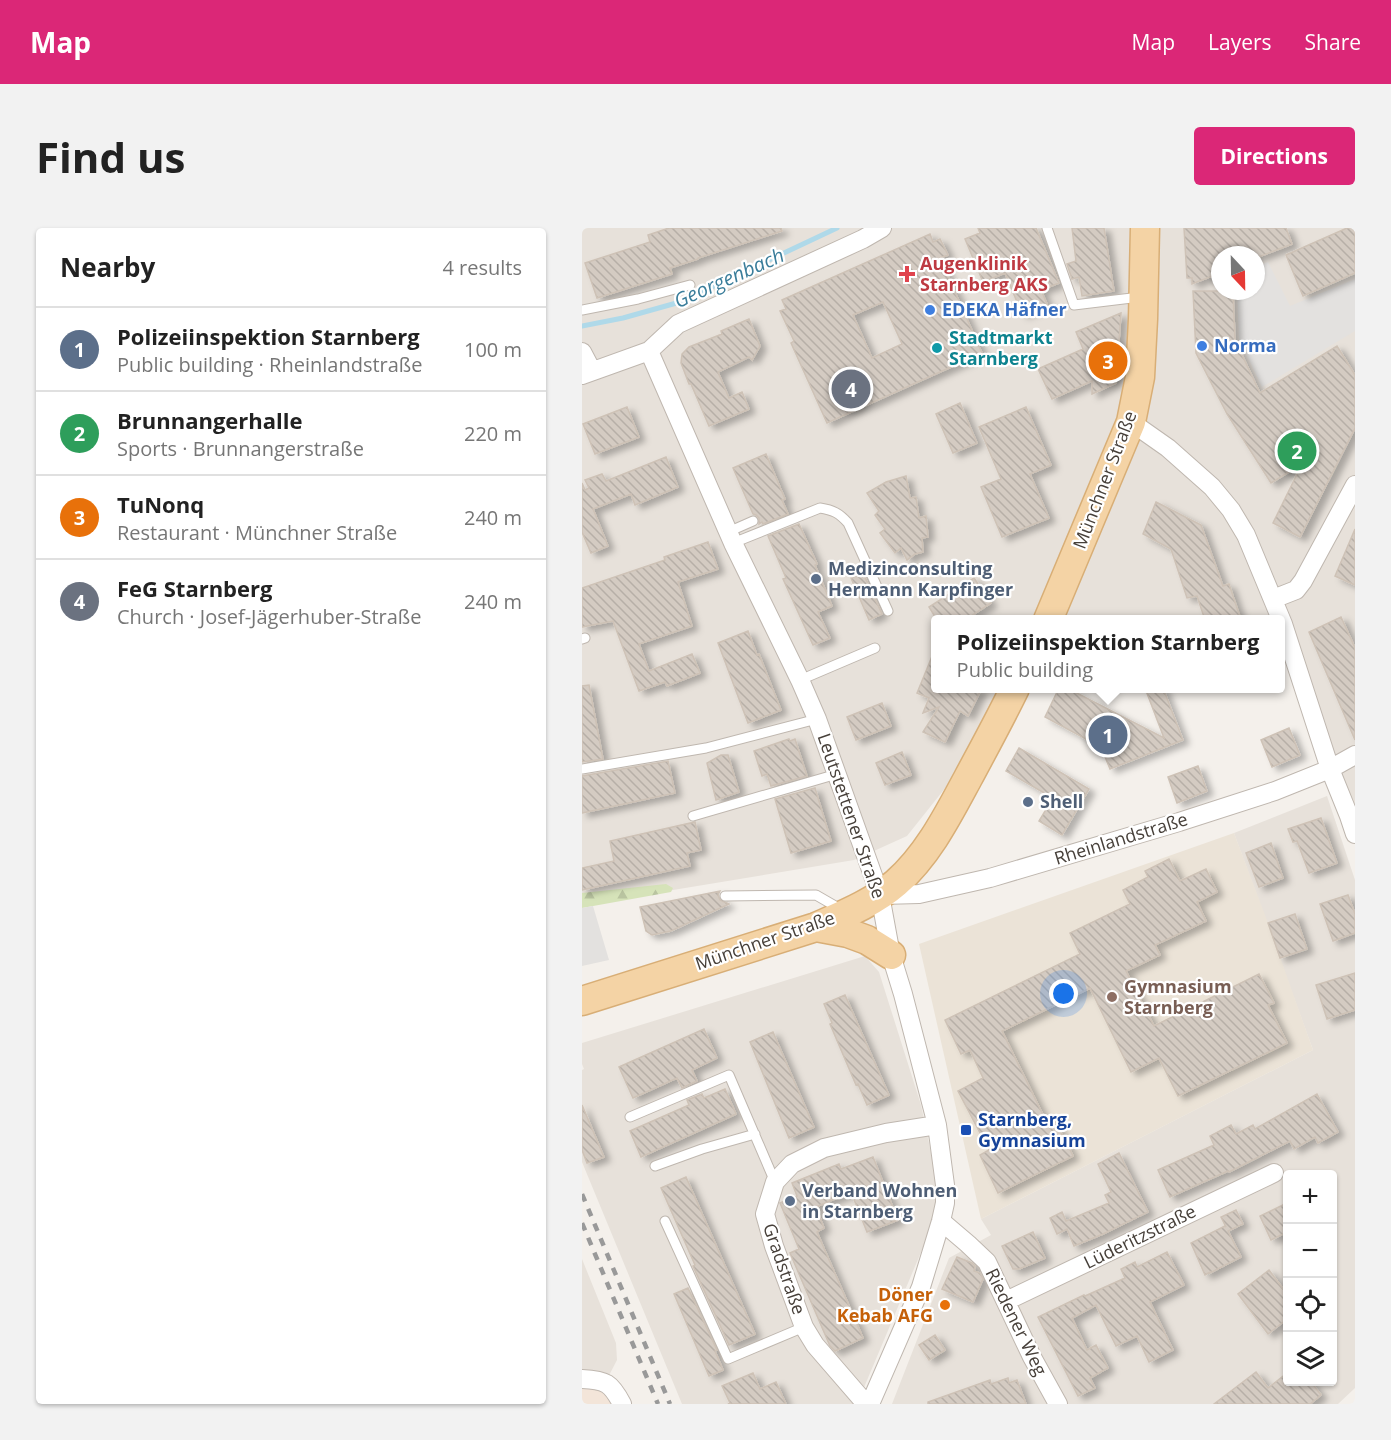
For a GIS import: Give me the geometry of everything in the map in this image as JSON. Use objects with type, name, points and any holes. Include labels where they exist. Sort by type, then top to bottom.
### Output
[{"type":"main road","name":"Münchner Straße","points":[[1050,615],[1131,422],[1140,377],[1145,228]]},
{"type":"main road","name":"Münchner Straße","points":[[582,1001],[816,927],[880,895],[897,882],[932,842],[1012,693]]},
{"type":"main road","points":[[816,927],[848,933],[867,940],[891,955]]},
{"type":"street","points":[[582,352],[587,373],[649,351],[678,324],[861,233],[882,228]]},
{"type":"street","name":"Leutstettener Straße","points":[[649,351],[730,537],[817,719],[880,895],[891,955],[937,1125],[945,1185],[945,1203],[941,1221],[921,1287],[868,1404]]},
{"type":"street","points":[[1131,422],[1177,456],[1212,487],[1231,510],[1246,535],[1279,615]]},
{"type":"street","points":[[1273,599],[1296,590],[1303,581],[1355,485]]},
{"type":"street","points":[[1285,633],[1330,769],[1352,817],[1355,834]]},
{"type":"street","name":"Rheinlandstraße","points":[[880,895],[919,894],[990,878],[1275,791],[1330,769],[1355,755]]},
{"type":"street","name":"Gradstraße","points":[[868,1404],[815,1345],[804,1327],[774,1246],[765,1214],[776,1182],[792,1164],[824,1148],[886,1133],[937,1125]]},
{"type":"street","name":"Lüderitzstraße","points":[[1006,1301],[1274,1173]]},
{"type":"street","name":"Riedener Weg","points":[[941,1221],[987,1262],[1032,1357],[1058,1404]]},
{"type":"street","points":[[582,1379],[598,1380],[612,1387],[622,1404]]},
{"type":"lane","points":[[1047,228],[1074,305],[1144,296]]},
{"type":"lane","points":[[582,310],[638,299],[690,285]]},
{"type":"lane","points":[[730,537],[820,508],[832,510],[848,523],[888,611]]},
{"type":"lane","points":[[730,537],[753,521]]},
{"type":"lane","points":[[800,680],[875,648]]},
{"type":"lane","points":[[582,769],[706,748],[817,719]]},
{"type":"lane","points":[[693,816],[837,774]]},
{"type":"lane","points":[[725,897],[816,895],[847,913]]},
{"type":"lane","points":[[630,1117],[729,1075],[776,1182]]},
{"type":"lane","points":[[655,1166],[702,1149],[755,1134]]},
{"type":"lane","points":[[665,1221],[728,1359],[804,1327]]},
{"type":"shaded area","points":[[582,228],[1355,228],[1355,835],[1281,607],[1270,615],[931,615],[931,693],[1021,693],[907,836],[854,860],[582,905]]},
{"type":"shaded area","points":[[1268,262],[1290,306],[1355,279],[1355,331],[1262,387],[1239,339],[1237,300],[1265,300],[1265,263]]},
{"type":"shaded area","points":[[1327,796],[1355,880],[1355,1388],[1338,1404],[892,1404],[949,1258],[991,1235],[981,1219],[1313,1050],[1234,833]]},
{"type":"shaded area","name":"Gymnasium Starnberg","points":[[1234,833],[1313,1050],[981,1219],[919,944]]},
{"type":"shaded area","points":[[593,906],[609,960],[582,966],[582,908]]},
{"type":"shaded area","points":[[865,956],[879,972],[921,1105],[936,1177],[935,1219],[857,1404],[682,1404],[582,1162],[582,1070],[584,1069],[582,1043]]},
{"type":"shaded area","points":[[582,1259],[616,1343],[617,1360],[602,1389],[582,1385]]},
{"type":"shaded area","points":[[582,1385],[602,1389],[612,1404],[582,1404]]},
{"type":"green space","points":[[666,884],[673,888],[671,892],[582,908],[582,893]]},
{"type":"building","points":[[669,228],[781,228],[782,231],[670,268],[672,274],[597,298],[585,263],[650,242],[648,235]]},
{"type":"building","points":[[978,228],[1036,228],[1059,283],[1041,290],[1047,304],[1022,314],[1005,273],[983,282],[965,239],[980,233]]},
{"type":"building","points":[[1072,228],[1104,228],[1114,291],[1082,296],[1079,277],[1072,279],[1067,264],[1076,261]]},
{"type":"building","points":[[1184,228],[1286,228],[1292,244],[1265,254],[1265,246],[1211,246],[1211,277],[1192,284],[1192,278],[1187,278]]},
{"type":"building","points":[[1347,228],[1355,228],[1355,273],[1303,296],[1286,255]]},
{"type":"building","name":"Stadtmarkt Starnberg","points":[[930,234],[933,242],[940,239],[948,255],[940,258],[982,353],[827,423],[791,343],[794,341],[780,311],[786,309],[782,300]],"holes":[[[883,302],[902,344],[872,358],[853,315]]]},
{"type":"building","points":[[1193,291],[1211,291],[1211,300],[1233,300],[1235,340],[1260,393],[1337,346],[1355,375],[1355,428],[1300,537],[1273,523],[1302,464],[1271,483],[1227,414],[1196,353]]},
{"type":"building","points":[[1121,313],[1116,383],[1092,394],[1092,381],[1052,399],[1038,369],[1083,349],[1076,332]]},
{"type":"building","points":[[749,319],[760,346],[752,360],[749,357],[718,372],[729,398],[742,392],[749,409],[709,426],[681,363],[682,354],[689,347],[722,334],[721,331]]},
{"type":"building","points":[[960,403],[977,443],[953,453],[936,414]]},
{"type":"building","points":[[627,407],[639,437],[595,454],[583,424]]},
{"type":"building","points":[[1026,407],[1051,465],[1030,474],[1049,518],[1002,537],[981,487],[1001,479],[979,427]]},
{"type":"building","points":[[766,454],[785,499],[782,500],[788,514],[759,524],[759,518],[753,514],[733,468]]},
{"type":"building","points":[[666,457],[678,487],[635,505],[631,494],[593,509],[608,546],[591,553],[582,532],[582,483],[585,490],[589,488],[585,480],[602,474],[606,481]]},
{"type":"building","points":[[906,476],[910,498],[916,497],[919,518],[926,516],[928,537],[922,538],[923,552],[907,560],[901,548],[895,553],[880,533],[885,529],[875,515],[879,511],[867,493],[886,482]]},
{"type":"building","points":[[1156,502],[1201,525],[1223,586],[1229,584],[1239,615],[1203,615],[1197,596],[1187,598],[1171,549],[1143,534]]},
{"type":"building","points":[[799,524],[832,606],[818,612],[830,638],[813,645],[783,579],[786,578],[768,536]]},
{"type":"building","points":[[1355,529],[1355,585],[1335,576]]},
{"type":"building","points":[[708,542],[718,569],[678,582],[692,626],[639,644],[649,671],[692,654],[700,673],[667,686],[665,682],[639,691],[613,621],[582,627],[582,588],[665,560],[664,557]]},
{"type":"building","points":[[863,573],[882,614],[869,620],[851,578]]},
{"type":"building","points":[[974,578],[991,603],[973,615],[934,615],[929,607]]},
{"type":"building","points":[[1341,617],[1355,648],[1355,740],[1309,632]]},
{"type":"building","points":[[748,631],[781,710],[748,723],[718,643]]},
{"type":"building","points":[[931,659],[931,693],[980,693],[968,716],[960,711],[945,742],[923,732],[939,707],[923,713],[929,698],[917,693]]},
{"type":"building","points":[[589,685],[603,759],[582,762],[582,686]]},
{"type":"building","points":[[1057,693],[1077,693],[1164,738],[1147,693],[1165,693],[1183,740],[1110,769],[1101,747],[1045,717]]},
{"type":"building","points":[[882,703],[891,726],[856,740],[847,717]]},
{"type":"building","points":[[1289,728],[1300,755],[1272,767],[1261,740]]},
{"type":"building","points":[[789,739],[790,741],[795,739],[807,776],[771,786],[767,774],[762,776],[754,751]]},
{"type":"building","points":[[1019,748],[1089,789],[1062,835],[1039,821],[1053,798],[1006,771]]},
{"type":"building","points":[[902,752],[911,775],[885,785],[876,763]]},
{"type":"building","points":[[721,755],[728,755],[739,792],[716,800],[707,763]]},
{"type":"building","points":[[668,761],[675,793],[582,813],[582,776]]},
{"type":"building","points":[[1198,766],[1207,791],[1177,803],[1168,777]]},
{"type":"building","points":[[815,788],[831,841],[791,853],[775,799]]},
{"type":"building","points":[[1321,818],[1337,863],[1309,873],[1297,841],[1293,842],[1288,829]]},
{"type":"building","points":[[695,822],[701,850],[687,853],[690,866],[582,890],[582,868],[614,861],[610,841]]},
{"type":"building","points":[[1271,843],[1283,878],[1259,887],[1246,853]]},
{"type":"building","points":[[1169,859],[1180,881],[1206,869],[1217,892],[1197,902],[1206,921],[1155,945],[1160,955],[1126,971],[1154,1026],[1259,974],[1274,1003],[1268,1005],[1287,1043],[1178,1096],[1159,1058],[1131,1072],[1090,988],[1002,1031],[1048,1125],[1055,1121],[1073,1156],[998,1193],[980,1155],[989,1150],[958,1091],[983,1078],[970,1050],[961,1054],[945,1020],[1080,954],[1070,933],[1130,904],[1123,890],[1148,877],[1145,871]]},
{"type":"building","points":[[720,891],[718,895],[720,900],[729,904],[671,931],[652,935],[646,931],[640,907]]},
{"type":"building","points":[[1348,895],[1355,914],[1355,933],[1333,941],[1320,904]]},
{"type":"building","points":[[1295,914],[1307,949],[1280,958],[1268,923]]},
{"type":"building","points":[[1355,973],[1355,1010],[1327,1019],[1316,985]]},
{"type":"building","points":[[845,995],[889,1095],[867,1105],[830,1024],[832,1023],[824,1004]]},
{"type":"building","points":[[704,1029],[717,1058],[692,1070],[697,1081],[682,1088],[677,1078],[633,1098],[619,1067]]},
{"type":"building","points":[[773,1032],[814,1127],[789,1138],[750,1042]]},
{"type":"building","points":[[725,1089],[736,1114],[641,1157],[630,1131],[689,1105],[687,1100],[702,1094],[704,1098]]},
{"type":"building","points":[[1317,1094],[1338,1132],[1318,1143],[1315,1137],[1294,1149],[1290,1141],[1229,1172],[1170,1197],[1158,1170],[1214,1145],[1210,1136],[1231,1125],[1236,1134],[1253,1125],[1255,1129]]},
{"type":"building","points":[[582,1105],[604,1157],[587,1163],[582,1150]]},
{"type":"building","points":[[1119,1153],[1148,1212],[1074,1246],[1067,1229],[1057,1234],[1050,1218],[1062,1212],[1066,1221],[1109,1203],[1105,1195],[1111,1192],[1098,1164]]},
{"type":"building","points":[[873,1157],[898,1220],[867,1232],[851,1192],[816,1207],[824,1228],[817,1232],[863,1338],[835,1351],[830,1346],[790,1253],[799,1249],[780,1203],[797,1196],[792,1183],[839,1164],[841,1169]]},
{"type":"building","points":[[686,1177],[755,1334],[729,1345],[661,1188]]},
{"type":"building","points":[[1283,1205],[1283,1234],[1271,1240],[1260,1216]]},
{"type":"building","points":[[1236,1210],[1243,1224],[1228,1231],[1241,1257],[1205,1275],[1191,1243],[1226,1227],[1221,1217]]},
{"type":"building","points":[[1033,1232],[1045,1258],[1019,1269],[1013,1269],[1002,1246]]},
{"type":"building","points":[[1167,1252],[1184,1285],[1150,1302],[1173,1350],[1149,1362],[1137,1336],[1116,1346],[1096,1305],[1072,1318],[1087,1350],[1096,1345],[1108,1368],[1090,1378],[1095,1388],[1078,1396],[1038,1317],[1125,1278],[1121,1269],[1135,1262],[1137,1267]]},
{"type":"building","points":[[957,1257],[972,1263],[975,1266],[974,1271],[980,1273],[983,1279],[973,1302],[942,1289]]},
{"type":"building","points":[[1269,1270],[1283,1289],[1283,1322],[1268,1334],[1238,1294]]},
{"type":"building","points":[[688,1288],[717,1350],[715,1351],[723,1370],[709,1376],[674,1294]]},
{"type":"building","points":[[935,1335],[945,1350],[929,1360],[919,1345]]},
{"type":"building","points":[[1256,1372],[1268,1388],[1283,1376],[1283,1386],[1314,1386],[1321,1395],[1310,1404],[1214,1404]]},
{"type":"building","points":[[753,1373],[760,1389],[776,1382],[786,1404],[728,1404],[730,1403],[722,1386]]},
{"type":"building","points":[[1008,1378],[1009,1383],[1017,1380],[1026,1404],[928,1404],[928,1402],[990,1380],[991,1384]]},
{"type":"waterway","name":"Georgenbach","points":[[582,326],[623,318],[680,302],[837,228]]},
{"type":"railway","points":[[582,1194],[670,1404]]},
{"type":"railway","points":[[582,1223],[658,1404]]},
{"type":"place","name":"Augenklinik Starnberg AKS","points":[[907,274]]},
{"type":"place","name":"EDEKA Häfner","points":[[930,310]]},
{"type":"place","name":"Norma","points":[[1202,346]]},
{"type":"place","name":"Stadtmarkt Starnberg","points":[[937,348]]},
{"type":"place","name":"TuNonq","points":[[1108,361]]},
{"type":"place","name":"FeG Starnberg","points":[[851,389]]},
{"type":"place","name":"Brunnangerhalle","points":[[1297,451]]},
{"type":"place","name":"Medizinconsulting Hermann Karpfinger","points":[[816,579]]},
{"type":"place","name":"Polizeiinspektion Starnberg","points":[[1108,735]]},
{"type":"place","name":"Shell","points":[[1028,802]]},
{"type":"place","name":"Gymnasium Starnberg","points":[[1112,997]]},
{"type":"place","name":"Starnberg, Gymnasium","points":[[966,1130]]},
{"type":"place","name":"Verband Wohnen in Starnberg","points":[[790,1201]]},
{"type":"place","name":"Döner Kebab AFG","points":[[945,1305]]}]
